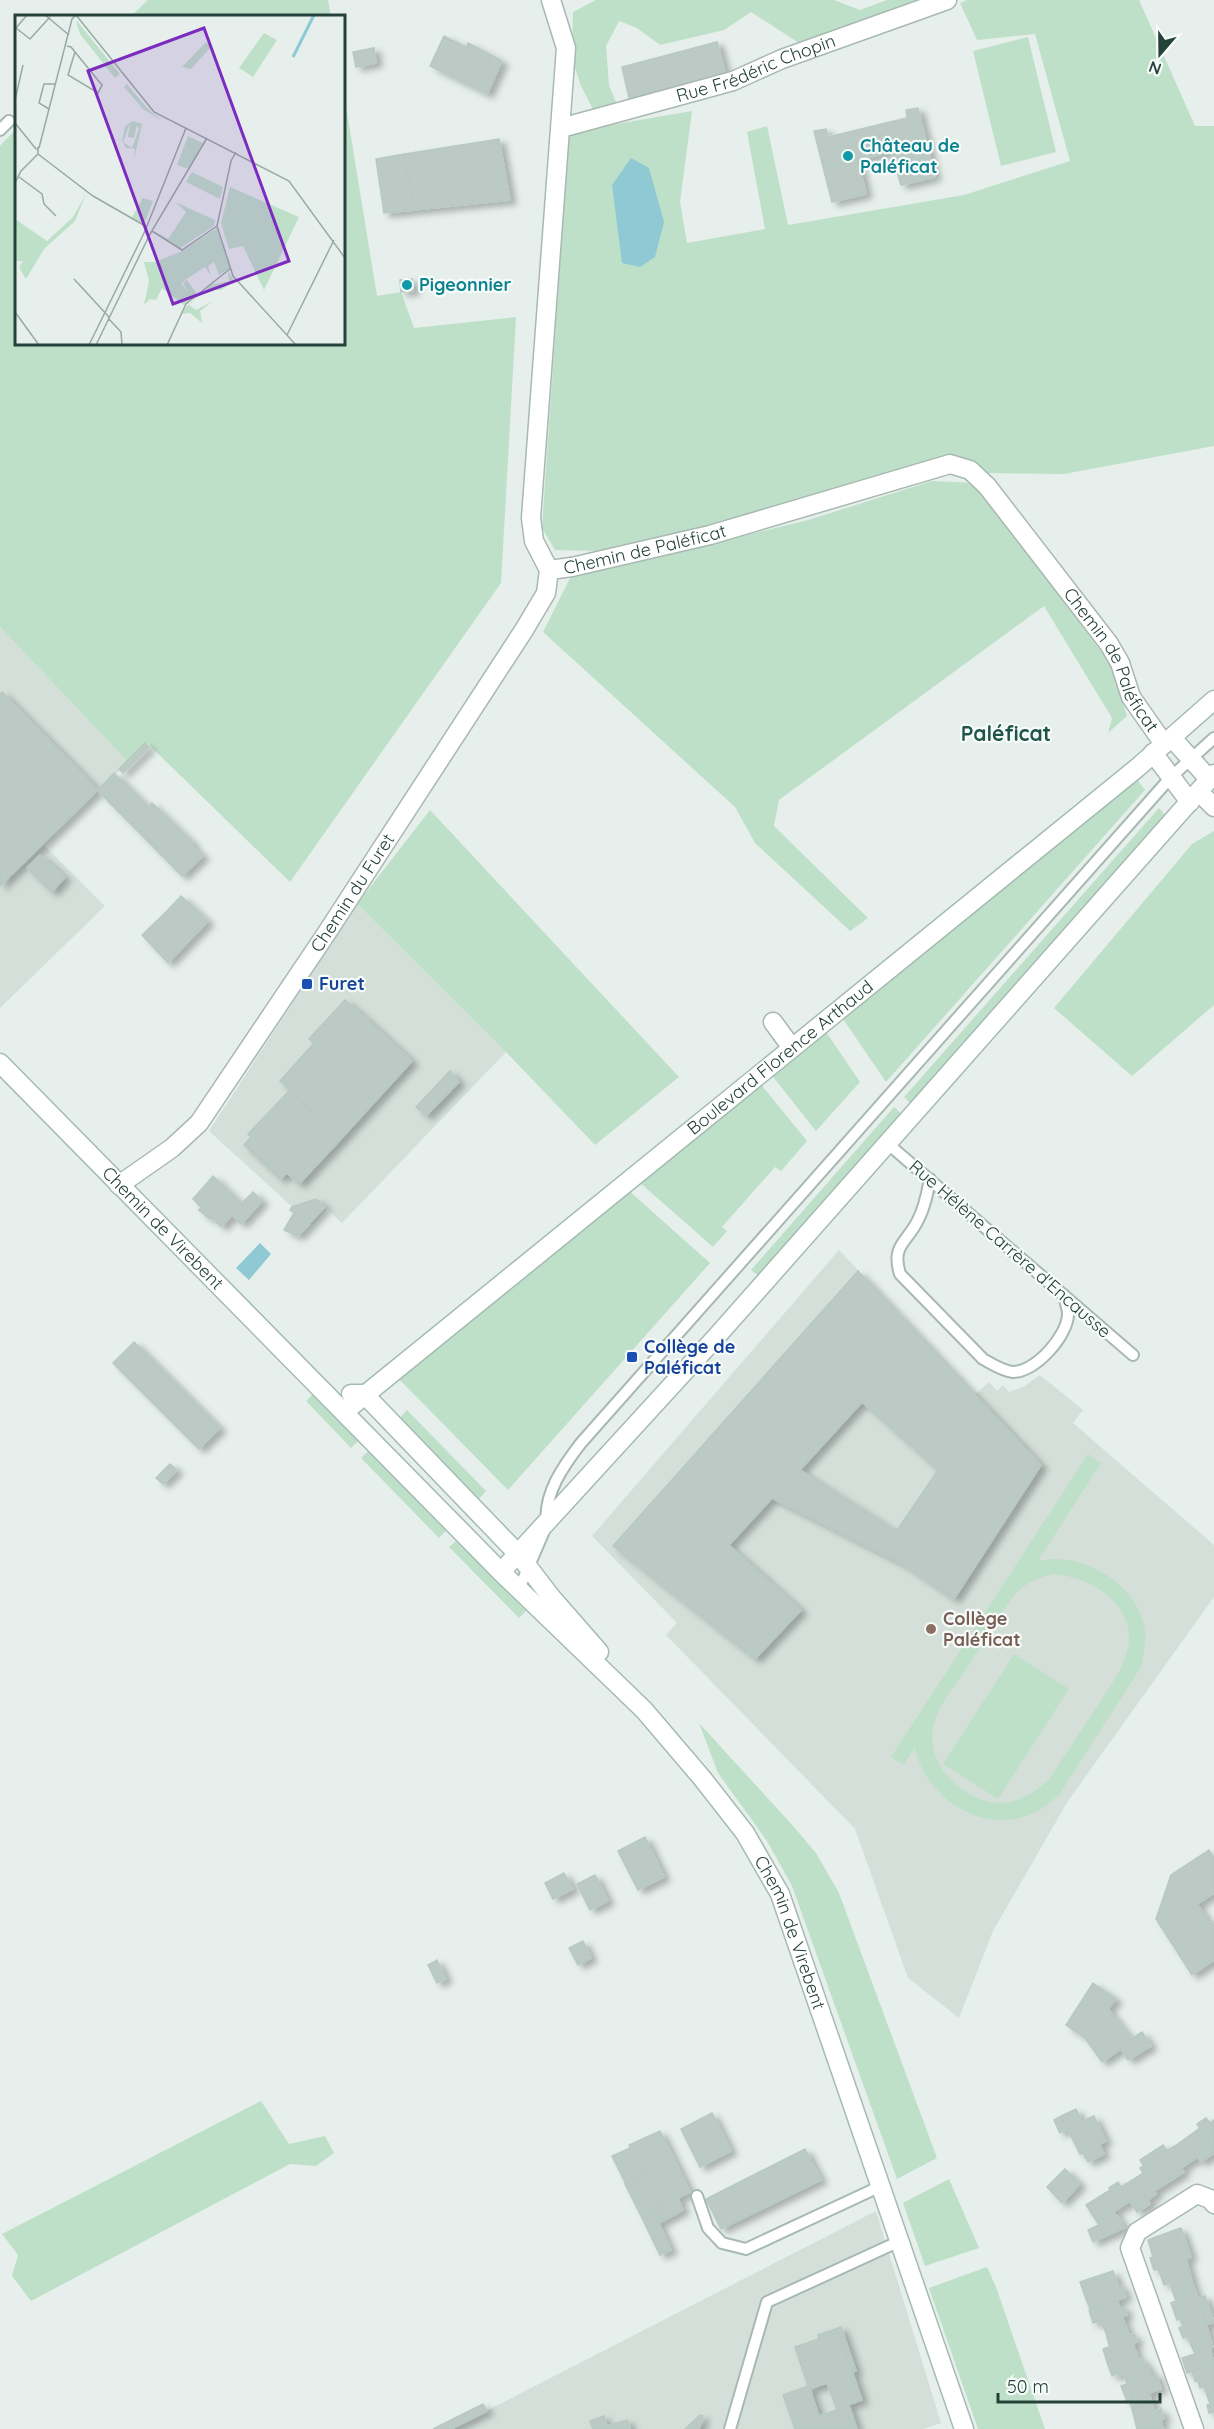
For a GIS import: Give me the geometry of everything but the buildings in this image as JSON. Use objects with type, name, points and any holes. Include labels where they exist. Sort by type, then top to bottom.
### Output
[{"type":"street","name":"Chemin de Paléficat","points":[[551,0],[566,48],[531,518],[534,541],[549,570],[572,567],[710,535],[950,464],[970,470],[987,486],[1102,635],[1120,663],[1131,697],[1163,745]]},
{"type":"street","name":"Rue Frédéric Chopin","points":[[561,128],[733,81],[782,59],[947,0]]},
{"type":"street","name":"Chemin du Furet","points":[[118,1185],[172,1148],[200,1123],[524,630],[546,592],[549,570]]},
{"type":"street","name":"Boulevard Florence Arthaud","points":[[344,1412],[1163,745],[1214,700]]},
{"type":"street","points":[[1163,745],[1191,759],[1214,807]]},
{"type":"street","points":[[1163,745],[1171,777],[1203,786]]},
{"type":"street","points":[[501,1572],[524,1561],[547,1524],[717,1336],[1203,786]]},
{"type":"street","points":[[773,1022],[792,1048]]},
{"type":"street","name":"Chemin de Virebent","points":[[0,1063],[501,1572],[644,1710]]},
{"type":"street","points":[[326,1393],[364,1394]]},
{"type":"street","name":"Chemin de Virebent","points":[[364,1394],[524,1561],[550,1597],[615,1671],[745,1833],[780,1894],[964,2429]]},
{"type":"street","points":[[1194,2429],[1130,2248],[1137,2232],[1197,2194],[1210,2199],[1214,2204]]},
{"type":"lane","points":[[0,130],[9,121]]},
{"type":"lane","points":[[547,1524],[546,1516],[551,1493],[565,1464],[581,1443],[1171,777],[1214,738]]},
{"type":"lane","name":"Rue Hélène Carrère d'Encausse","points":[[887,1143],[1133,1356]]},
{"type":"lane","points":[[930,1179],[926,1203],[918,1222],[900,1246],[896,1260],[900,1274],[983,1359],[998,1368],[1014,1372],[1029,1368],[1044,1356],[1062,1336],[1069,1313],[1064,1295]]},
{"type":"lane","points":[[519,1589],[524,1561]]},
{"type":"lane","points":[[697,2196],[708,2228],[722,2243],[746,2250],[881,2186]]},
{"type":"lane","points":[[730,2429],[767,2302],[900,2241]]},
{"type":"shaded area","points":[[0,627],[128,762],[44,845],[105,906],[0,1008]]},
{"type":"shaded area","points":[[357,904],[506,1052],[342,1223],[327,1209],[312,1225],[209,1131]]},
{"type":"shaded area","name":"Collège Paléficat","points":[[839,1250],[976,1394],[989,1382],[997,1391],[1003,1385],[1009,1392],[1025,1386],[1040,1375],[1083,1410],[1073,1423],[1214,1545],[1214,1597],[1068,1801],[993,1931],[959,2018],[908,1978],[855,1829],[666,1635],[677,1623],[592,1536]]},
{"type":"shaded area","points":[[876,2211],[941,2423],[923,2429],[451,2429]]},
{"type":"green space","points":[[148,0],[328,0],[331,15],[132,15]]},
{"type":"green space","points":[[596,0],[834,0],[860,10],[887,0],[920,0],[799,43],[751,12],[724,30],[660,45],[637,28],[619,21],[606,46],[609,85],[617,105],[594,111],[581,86],[572,59],[573,12]]},
{"type":"green space","points":[[967,0],[1139,0],[1195,126],[1214,126],[1214,446],[1064,474],[987,473],[952,456],[714,528],[600,551],[555,550],[542,528],[569,132],[692,111],[680,202],[687,243],[765,229],[747,132],[767,126],[788,225],[964,195],[1070,161],[1035,34],[977,40],[960,3]]},
{"type":"green space","points":[[1028,37],[1056,152],[1001,166],[973,51]]},
{"type":"green space","points":[[345,100],[377,296],[401,292],[414,328],[516,317],[501,583],[290,882],[147,743],[128,762],[0,627],[0,146],[15,130],[15,345],[345,345]]},
{"type":"green space","points":[[932,481],[974,483],[1112,666],[1127,716],[1108,733],[1112,718],[1044,606],[779,800],[774,826],[868,918],[850,931],[755,843],[735,807],[543,632],[570,578],[808,520]]},
{"type":"green space","points":[[1136,778],[1145,790],[886,1082],[841,1016]]},
{"type":"green space","points":[[1159,808],[1167,818],[912,1105],[904,1097]]},
{"type":"green space","points":[[430,810],[679,1077],[595,1145],[506,1052],[357,904]]},
{"type":"green space","points":[[1214,831],[1214,1005],[1132,1076],[1054,1008],[1192,844]]},
{"type":"green space","points":[[824,1029],[860,1082],[816,1131],[770,1073]]},
{"type":"green space","points":[[759,1082],[807,1141],[781,1171],[775,1167],[722,1227],[727,1231],[713,1247],[638,1181]]},
{"type":"green space","points":[[894,1107],[903,1115],[760,1277],[751,1270]]},
{"type":"green space","points":[[627,1189],[710,1263],[508,1490],[396,1376]]},
{"type":"green space","points":[[313,1394],[358,1441],[351,1448],[306,1401]]},
{"type":"green space","points":[[407,1410],[486,1491],[479,1499],[400,1418]]},
{"type":"green space","points":[[368,1451],[446,1531],[439,1538],[361,1458]]},
{"type":"green space","points":[[1088,1454],[1101,1463],[1038,1561],[1054,1559],[1087,1565],[1117,1583],[1138,1609],[1144,1625],[1145,1646],[1141,1667],[1059,1795],[1043,1808],[1024,1817],[1006,1820],[988,1819],[971,1814],[941,1794],[920,1765],[915,1748],[903,1765],[891,1757]],"holes":[[[1054,1574],[1079,1579],[1102,1591],[1121,1610],[1129,1640],[1120,1671],[1050,1778],[1035,1791],[1018,1800],[1000,1803],[980,1799],[958,1786],[941,1768],[933,1745],[932,1733],[935,1720],[946,1698],[1014,1595],[1037,1579]]]},
{"type":"green space","points":[[456,1541],[526,1611],[519,1618],[449,1547]]},
{"type":"green space","points":[[1014,1654],[1069,1689],[998,1799],[943,1764]]},
{"type":"green space","points":[[699,1723],[816,1853],[839,1893],[937,2158],[897,2179],[792,1886],[767,1841],[718,1773]]},
{"type":"green space","points":[[261,2101],[289,2144],[325,2136],[334,2153],[316,2166],[290,2164],[31,2301],[12,2276],[18,2255],[2,2234]]},
{"type":"green space","points":[[949,2179],[979,2248],[925,2266],[903,2203]]},
{"type":"green space","points":[[987,2267],[1045,2429],[978,2429],[929,2288]]},
{"type":"water","points":[[631,158],[649,168],[664,222],[655,257],[640,267],[622,263],[612,185]]},
{"type":"water","points":[[260,1243],[271,1254],[249,1280],[236,1268]]},
{"type":"place","name":"Château de Paléficat","points":[[848,156]]},
{"type":"place","name":"Pigeonnier","points":[[407,285]]},
{"type":"place","name":"Furet","points":[[307,984]]},
{"type":"place","name":"Collège de Paléficat","points":[[632,1357]]},
{"type":"place","name":"Collège Paléficat","points":[[931,1629]]},
{"type":"district","name":"Paléficat","points":[[1006,734]]}]
